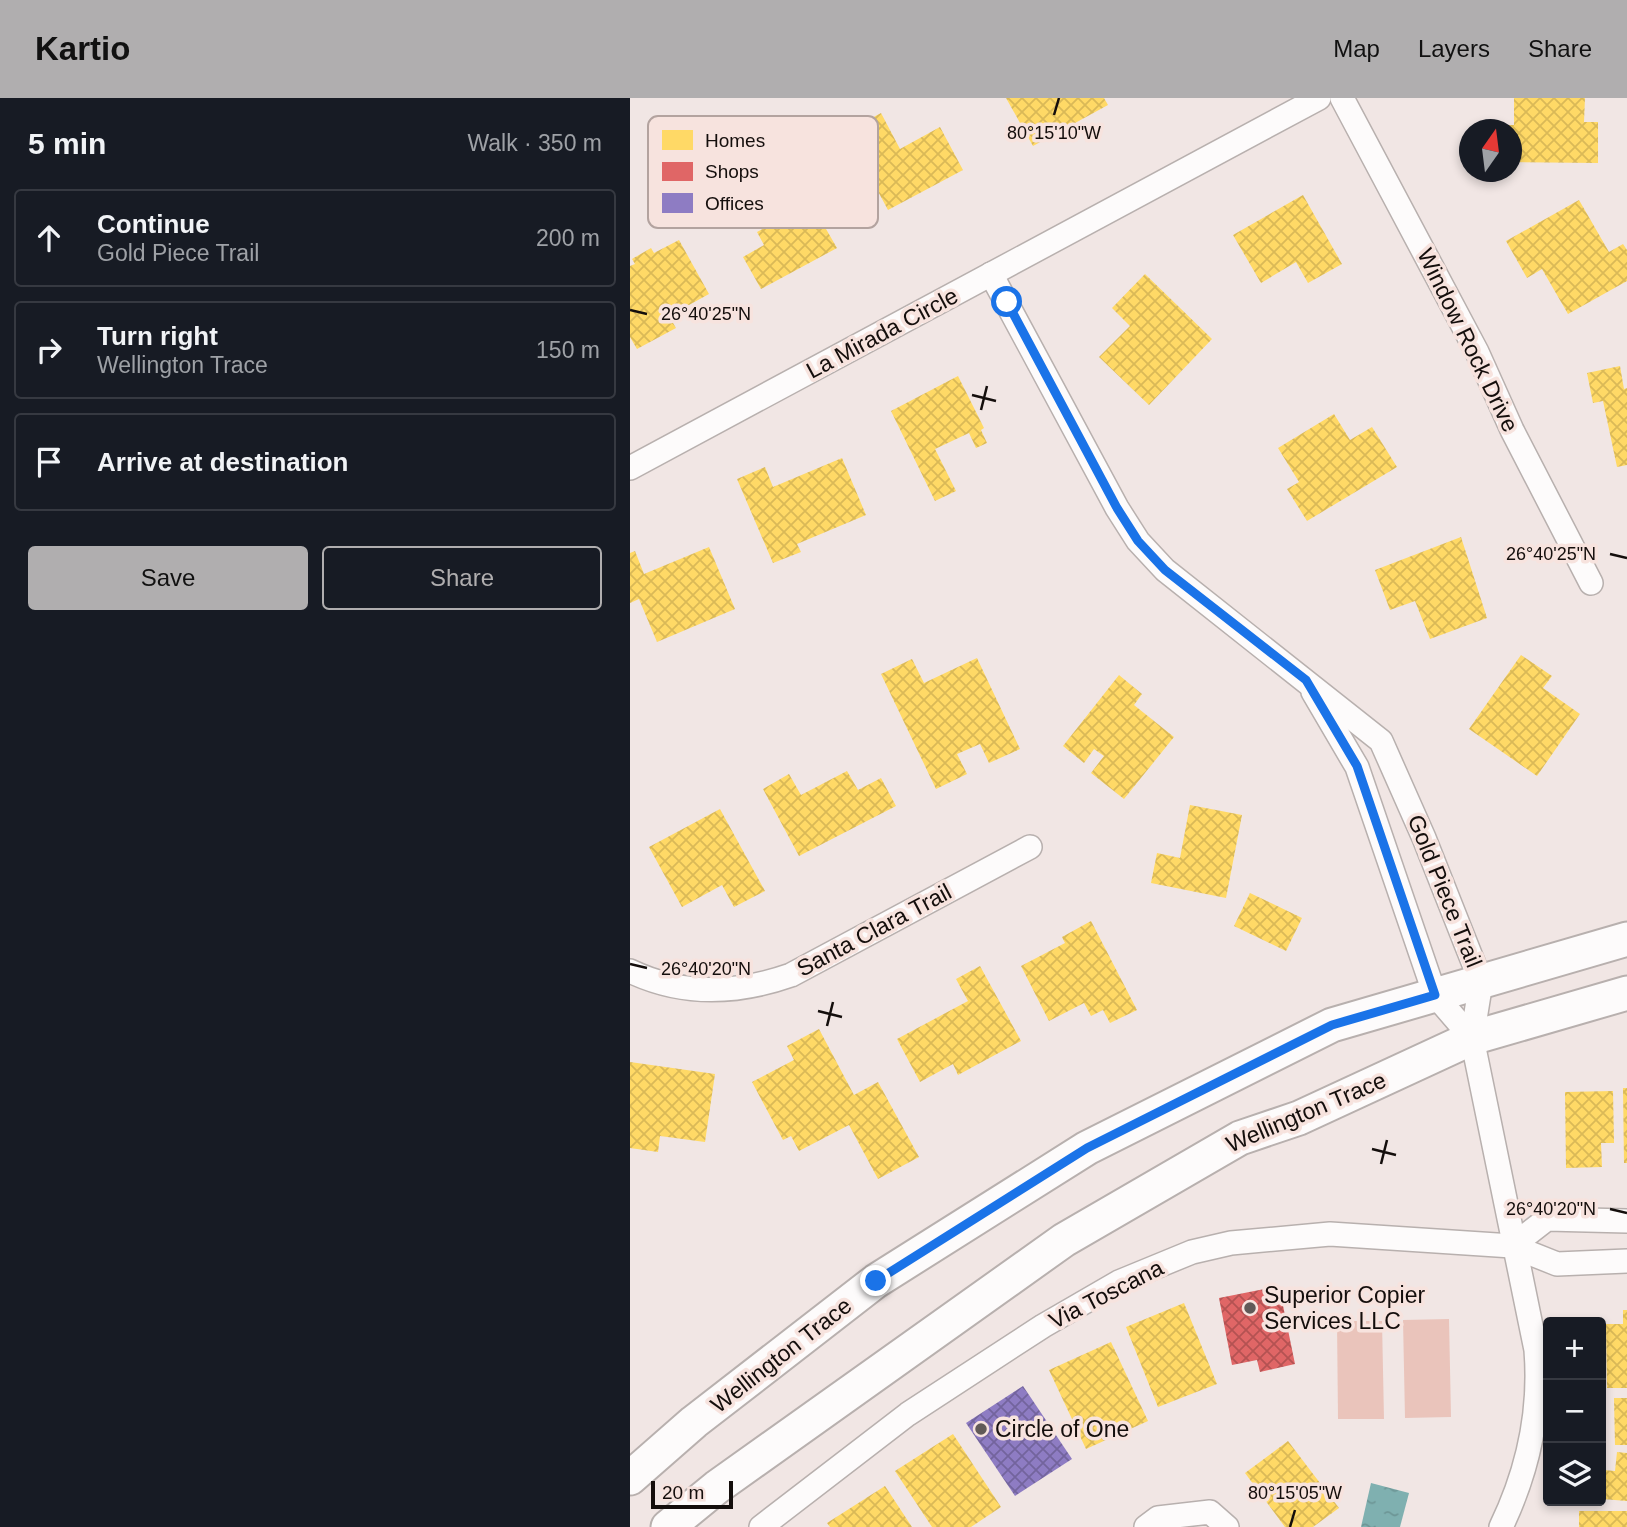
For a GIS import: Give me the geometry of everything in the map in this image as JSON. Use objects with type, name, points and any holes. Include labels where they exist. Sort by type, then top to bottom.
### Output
[{"type":"street","name":"La Mirada Circle","points":[[630,468],[1318,98]]},
{"type":"street","name":"Window Rock Drive","points":[[1342,98],[1478,352],[1512,430],[1591,583]]},
{"type":"street","name":"Gold Piece Trail","points":[[991,274],[1117,508],[1138,541],[1165,570],[1381,741],[1424,838],[1481,982],[1472,1038]]},
{"type":"street","name":"Gold Piece Trail","points":[[1306,680],[1357,766],[1435,995],[1472,1038]]},
{"type":"street","name":"Santa Clara Trail","points":[[630,971],[663,984],[705,991],[770,982],[791,975],[1030,847]]},
{"type":"street","name":"Wellington Trace","points":[[630,1478],[694,1422],[876,1281],[1087,1148],[1332,1025],[1627,939]]},
{"type":"street","name":"Wellington Trace","points":[[668,1527],[717,1486],[1064,1240],[1240,1138],[1299,1118],[1472,1038],[1627,993]]},
{"type":"street","points":[[1472,1038],[1513,1246],[1529,1305],[1538,1373],[1532,1439],[1520,1483],[1501,1527]]},
{"type":"street","points":[[1513,1246],[1547,1219],[1627,1221]]},
{"type":"street","name":"Via Toscana","points":[[761,1527],[908,1415],[1043,1326],[1119,1282],[1192,1252],[1243,1241],[1330,1234],[1513,1246],[1557,1264],[1627,1261]]},
{"type":"street","points":[[1146,1527],[1158,1518],[1210,1513],[1227,1527]]},
{"type":"shaded area","points":[[1449,1319],[1451,1417],[1405,1418],[1403,1320]]},
{"type":"shaded area","points":[[1337,1321],[1382,1321],[1384,1419],[1338,1419]]},
{"type":"water","points":[[1371,1483],[1409,1493],[1400,1527],[1361,1527]]},
{"type":"building: Homes","points":[[1006,98],[1104,98],[1108,105],[1033,146]]},
{"type":"building: Homes","points":[[1514,98],[1585,98],[1584,122],[1598,122],[1598,163],[1522,162],[1522,119],[1514,119]]},
{"type":"building: Homes","points":[[881,113],[900,149],[940,127],[963,170],[888,210],[878,191],[878,116],[875,116]]},
{"type":"building: Homes","points":[[1303,195],[1342,264],[1308,283],[1296,262],[1261,283],[1233,235]]},
{"type":"building: Homes","points":[[1579,200],[1609,252],[1623,244],[1627,250],[1627,281],[1568,314],[1542,269],[1527,278],[1506,241]]},
{"type":"building: Homes","points":[[764,228],[825,228],[837,248],[761,289],[743,257],[764,245],[757,232]]},
{"type":"building: Homes","points":[[679,240],[709,294],[669,316],[676,328],[637,349],[630,337],[630,266],[635,264],[632,259],[651,248],[654,253]]},
{"type":"building: Homes","points":[[1145,274],[1212,339],[1149,405],[1099,357],[1130,326],[1112,308]]},
{"type":"building: Homes","points":[[1620,366],[1624,389],[1627,388],[1627,465],[1617,467],[1603,401],[1593,403],[1587,373]]},
{"type":"building: Homes","points":[[958,376],[984,428],[981,430],[987,443],[976,448],[969,433],[935,449],[956,491],[935,501],[891,411]]},
{"type":"building: Homes","points":[[1334,414],[1350,440],[1372,427],[1397,467],[1307,521],[1287,489],[1299,482],[1278,448]]},
{"type":"building: Homes","points":[[842,458],[866,515],[797,544],[801,552],[773,563],[737,479],[765,467],[773,487]]},
{"type":"building: Homes","points":[[1461,537],[1487,618],[1430,639],[1415,601],[1390,610],[1375,570]]},
{"type":"building: Homes","points":[[709,547],[735,609],[657,642],[639,599],[630,603],[630,553],[635,551],[644,574]]},
{"type":"building: Homes","points":[[1521,655],[1552,676],[1543,688],[1580,714],[1537,776],[1469,729]]},
{"type":"building: Homes","points":[[977,658],[1020,749],[989,763],[980,744],[957,754],[967,774],[936,789],[881,674],[912,659],[924,683]]},
{"type":"building: Homes","points":[[1119,675],[1142,694],[1134,705],[1174,737],[1124,799],[1091,773],[1104,756],[1094,749],[1084,763],[1063,746]]},
{"type":"building: Homes","points":[[847,771],[858,790],[881,778],[896,806],[799,856],[763,789],[789,774],[801,795]]},
{"type":"building: Homes","points":[[1190,805],[1242,815],[1226,898],[1151,883],[1157,853],[1180,858]]},
{"type":"building: Homes","points":[[720,809],[765,891],[734,907],[722,885],[682,907],[649,847]]},
{"type":"building: Homes","points":[[1250,893],[1302,918],[1286,951],[1234,926]]},
{"type":"building: Homes","points":[[1091,921],[1137,1010],[1110,1023],[1103,1010],[1091,1016],[1084,1003],[1049,1021],[1021,966],[1065,943],[1062,937]]},
{"type":"building: Homes","points":[[980,966],[1021,1041],[958,1075],[953,1064],[920,1082],[897,1039],[968,1001],[956,979]]},
{"type":"building: Homes","points":[[819,1029],[854,1095],[878,1082],[919,1157],[878,1179],[849,1125],[799,1151],[791,1136],[783,1140],[752,1082],[794,1060],[787,1046]]},
{"type":"building: Homes","points":[[630,1062],[715,1074],[705,1142],[660,1136],[658,1152],[630,1148]]},
{"type":"building: Homes","points":[[1623,1088],[1627,1088],[1627,1163],[1624,1163]]},
{"type":"building: Homes","points":[[1613,1091],[1614,1143],[1601,1143],[1602,1167],[1566,1168],[1565,1092]]},
{"type":"building: Homes","points":[[1184,1303],[1217,1384],[1158,1407],[1126,1327]]},
{"type":"building: Homes","points":[[1623,1310],[1627,1310],[1627,1388],[1607,1388],[1606,1324],[1623,1324]]},
{"type":"building: Homes","points":[[1111,1342],[1148,1421],[1086,1449],[1049,1370]]},
{"type":"building: Homes","points":[[1614,1398],[1627,1398],[1627,1445],[1615,1445]]},
{"type":"building: Homes","points":[[953,1434],[1001,1507],[971,1527],[932,1527],[895,1471]]},
{"type":"building: Homes","points":[[1288,1441],[1339,1508],[1313,1527],[1285,1527],[1245,1473]]},
{"type":"building: Homes","points":[[1617,1452],[1627,1453],[1627,1501],[1606,1499],[1606,1470],[1615,1471]]},
{"type":"building: Homes","points":[[885,1486],[912,1527],[830,1527],[827,1523]]},
{"type":"building: Homes","points":[[1579,1511],[1627,1511],[1627,1527],[1579,1527]]},
{"type":"building: Shops","points":[[1279,1286],[1295,1364],[1260,1372],[1257,1360],[1232,1365],[1219,1298]]},
{"type":"building: Offices","points":[[1023,1386],[1072,1459],[1015,1496],[966,1423]]},
{"type":"place","name":"Superior Copier Services LLC","points":[[1250,1308]]},
{"type":"place","name":"Circle of One","points":[[981,1429]]},
{"type":"route","points":[[876,1281],[1087,1148],[1332,1025],[1435,995],[1357,766],[1306,680],[1165,570],[1138,541],[1117,508],[1007,302]]}]
